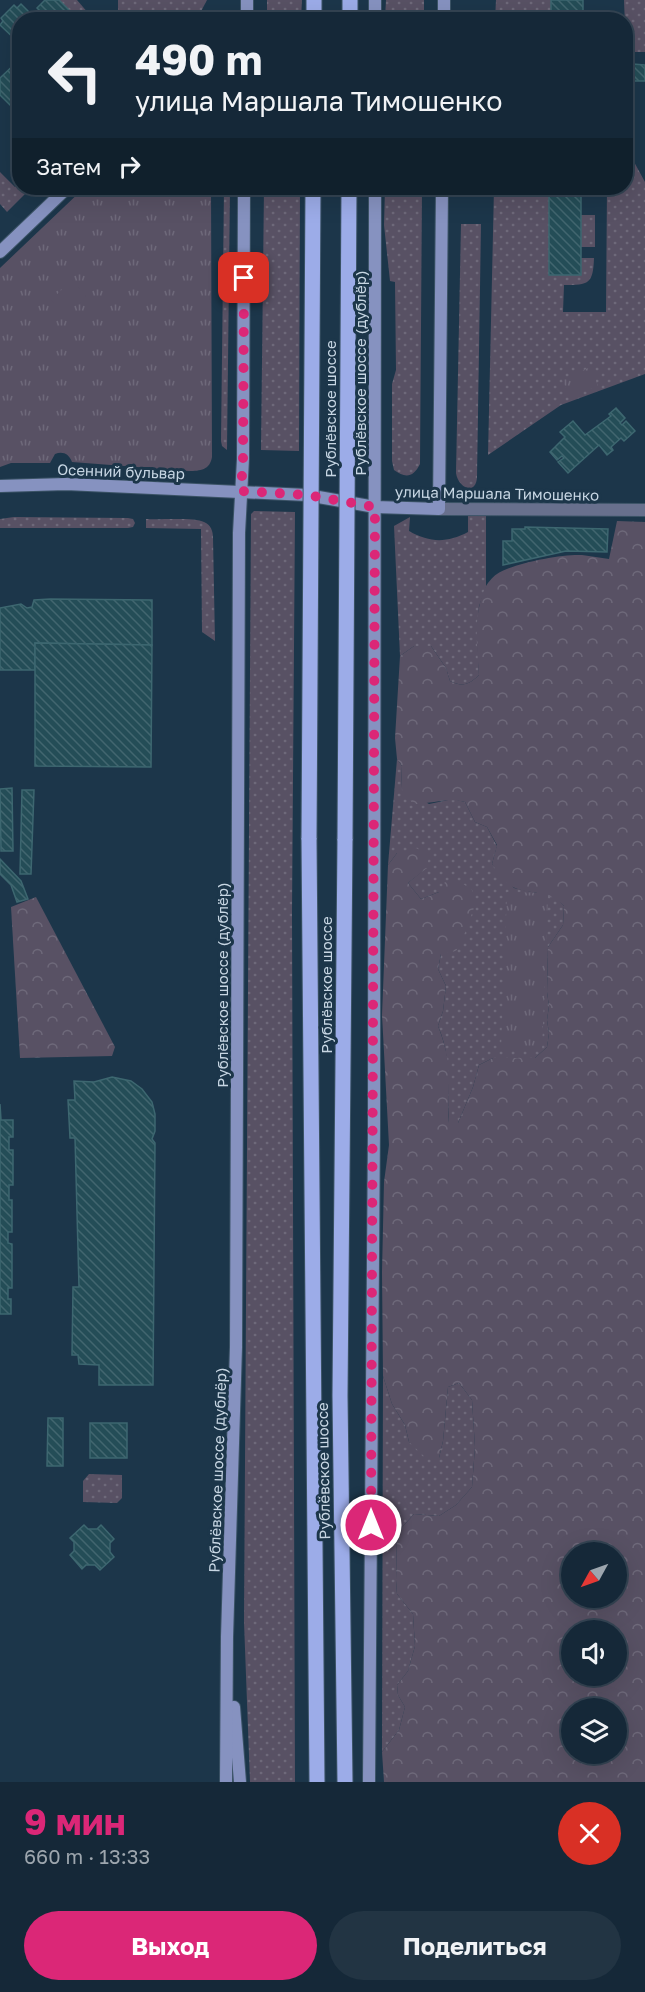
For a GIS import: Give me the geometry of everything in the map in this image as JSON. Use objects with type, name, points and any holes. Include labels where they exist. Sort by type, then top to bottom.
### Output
[{"type":"main road","points":[[0,252],[60,195]]},
{"type":"main road","name":"Рублёвское шоссе (дублёр)","points":[[226,1782],[227,1637],[236,1347],[238,663],[243,459],[244,195]]},
{"type":"main road","name":"Рублёвское шоссе","points":[[313,195],[309,838],[317,1782]]},
{"type":"main road","name":"Рублёвское шоссе","points":[[345,1782],[340,1396],[349,195]]},
{"type":"main road","name":"Рублёвское шоссе (дублёр)","points":[[369,1782],[374,1140],[375,195]]},
{"type":"main road","points":[[439,508],[442,195]]},
{"type":"main road","name":"Осенний бульвар","points":[[0,486],[66,484],[241,491]]},
{"type":"main road","name":"улица Маршала Тимошенко","points":[[241,491],[307,495],[375,507],[439,508]]},
{"type":"main road","points":[[227,1637],[240,1782]]},
{"type":"street","name":"улица Маршала Тимошенко","points":[[439,508],[645,510]]},
{"type":"green space","points":[[59,0],[77,0],[87,12],[66,12]]},
{"type":"green space","points":[[118,0],[207,0],[201,12],[118,12]]},
{"type":"green space","points":[[267,0],[302,0],[301,12],[267,12]]},
{"type":"green space","points":[[386,0],[424,0],[424,12],[385,12]]},
{"type":"green space","points":[[496,0],[551,0],[551,12],[495,12]]},
{"type":"green space","points":[[624,0],[645,0],[645,52],[633,52],[633,12],[624,12]]},
{"type":"green space","points":[[633,160],[645,182],[645,374],[561,405],[488,455],[494,195],[549,195],[549,275],[580,275],[581,258],[594,258],[591,278],[588,281],[564,285],[563,312],[606,312],[607,195],[633,195]]},
{"type":"green space","points":[[0,172],[12,184],[12,195],[24,195],[7,212],[0,204]]},
{"type":"green space","points":[[77,195],[211,195],[212,457],[209,465],[204,469],[189,471],[72,462],[67,455],[61,453],[55,454],[50,463],[11,463],[0,467],[0,268]]},
{"type":"green space","points":[[224,195],[230,195],[227,450],[222,446]]},
{"type":"green space","points":[[264,195],[300,195],[299,451],[261,450]]},
{"type":"green space","points":[[385,195],[422,195],[420,464],[415,472],[408,475],[394,470],[392,461],[392,384],[396,370],[395,282],[390,281],[384,225]]},
{"type":"green space","points":[[581,215],[595,215],[595,247],[581,247]]},
{"type":"green space","points":[[461,224],[481,224],[477,477],[476,483],[470,488],[460,483],[456,473]]},
{"type":"green space","points":[[72,280],[86,296],[80,303],[54,303],[51,300]]},
{"type":"green space","points":[[591,367],[598,386],[569,397],[562,379]]},
{"type":"green space","points":[[254,511],[295,512],[292,914],[295,1782],[250,1782],[244,1622],[251,514]]},
{"type":"green space","points":[[468,516],[486,516],[486,587],[479,606],[477,631],[479,675],[469,683],[458,684],[450,681],[446,668],[431,646],[414,646],[400,656],[394,526],[410,517],[409,531],[424,538],[446,540],[468,532]]},
{"type":"green space","points":[[14,517],[128,518],[133,519],[135,523],[133,527],[128,528],[0,528],[0,519]]},
{"type":"green space","points":[[146,519],[199,520],[211,528],[213,533],[215,641],[202,632],[201,529],[146,528]]},
{"type":"green space","points":[[617,521],[645,522],[645,1782],[384,1782],[382,1752],[399,1730],[405,1707],[398,1695],[397,1685],[408,1671],[415,1646],[413,1614],[397,1594],[397,1533],[414,1514],[439,1516],[456,1505],[472,1487],[475,1447],[472,1400],[459,1383],[448,1387],[443,1441],[439,1458],[427,1459],[409,1442],[405,1425],[392,1404],[383,1376],[384,1182],[389,1145],[382,1015],[388,865],[397,853],[416,848],[429,855],[427,868],[408,883],[421,899],[439,892],[445,882],[456,879],[472,890],[475,905],[463,938],[456,951],[441,954],[438,969],[446,986],[443,1011],[438,1026],[448,1063],[449,1123],[458,1123],[473,1087],[479,1065],[493,1058],[535,1058],[547,1047],[549,1033],[547,1020],[549,1006],[548,947],[563,925],[564,906],[552,897],[515,888],[505,881],[492,864],[497,845],[487,827],[475,822],[465,802],[446,800],[413,804],[401,788],[402,766],[397,759],[395,738],[400,656],[414,646],[431,646],[446,668],[450,681],[458,684],[469,683],[479,675],[477,631],[479,609],[485,588],[493,577],[514,566],[526,563],[582,555],[609,559]]},
{"type":"green space","points":[[397,759],[402,766],[401,788],[429,804],[453,799],[465,802],[475,822],[487,827],[497,846],[492,864],[514,888],[555,897],[564,906],[563,925],[548,947],[549,1006],[547,1020],[549,1033],[547,1047],[535,1058],[493,1058],[479,1065],[473,1087],[458,1123],[449,1123],[446,1051],[438,1026],[443,1011],[446,986],[438,969],[441,954],[439,892],[421,899],[408,883],[426,868],[397,853],[388,865]]},
{"type":"green space","points":[[507,892],[548,893],[542,1051],[501,1049]]},
{"type":"green space","points":[[36,897],[115,1047],[112,1056],[20,1058],[11,907]]},
{"type":"green space","points":[[383,1376],[392,1404],[405,1425],[409,1442],[439,1458],[443,1441],[448,1387],[459,1383],[472,1400],[475,1447],[472,1487],[456,1505],[439,1516],[414,1514],[397,1533],[397,1594],[413,1614],[415,1646],[408,1671],[397,1685],[398,1695],[405,1707],[399,1730],[382,1752]]},
{"type":"green space","points":[[89,1474],[122,1475],[122,1498],[117,1503],[83,1502],[83,1481]]},
{"type":"building","points":[[45,0],[59,0],[70,11],[41,12],[37,8]]},
{"type":"building","points":[[551,0],[583,0],[583,12],[551,12]]},
{"type":"building","points":[[21,4],[29,12],[12,12],[12,36],[0,25],[3,21],[1,18],[14,5],[17,8]]},
{"type":"building","points":[[633,64],[645,65],[645,81],[633,81]]},
{"type":"building","points":[[12,67],[12,103],[10,105],[0,95],[0,78]]},
{"type":"building","points":[[549,195],[581,195],[581,275],[549,275]]},
{"type":"building","points":[[616,408],[625,418],[620,423],[622,425],[626,421],[635,431],[624,441],[621,438],[611,447],[613,450],[607,455],[599,445],[568,473],[558,462],[564,458],[562,456],[557,460],[550,452],[565,437],[560,432],[573,421],[585,435],[611,416],[609,414]]},
{"type":"building","points":[[525,527],[608,529],[607,552],[566,551],[503,565],[503,541],[512,541],[512,529],[525,529]]},
{"type":"building","points":[[34,600],[152,600],[152,645],[35,643],[35,670],[0,670],[0,608],[21,604],[27,608],[32,607]]},
{"type":"building","points":[[35,643],[152,645],[151,767],[35,766]]},
{"type":"building","points":[[12,788],[13,851],[1,851],[0,789]]},
{"type":"building","points":[[22,790],[34,790],[31,874],[20,874]]},
{"type":"building","points":[[0,859],[21,881],[28,899],[17,902],[11,885],[0,874]]},
{"type":"building","points":[[112,1077],[131,1081],[142,1089],[152,1102],[155,1114],[155,1131],[152,1139],[155,1143],[153,1385],[99,1385],[99,1365],[79,1364],[78,1355],[72,1355],[73,1287],[79,1287],[75,1138],[70,1138],[68,1100],[75,1100],[74,1081],[94,1082]]},
{"type":"building","points":[[0,1104],[1,1120],[13,1120],[13,1137],[9,1137],[9,1150],[13,1150],[13,1185],[9,1185],[9,1200],[12,1200],[12,1232],[8,1232],[8,1243],[12,1244],[12,1288],[8,1288],[11,1314],[0,1314]]},
{"type":"building","points":[[48,1418],[63,1418],[63,1466],[47,1466]]},
{"type":"building","points":[[90,1423],[127,1423],[127,1458],[90,1458]]},
{"type":"building","points":[[84,1525],[88,1529],[97,1529],[101,1525],[114,1539],[110,1543],[110,1552],[114,1557],[100,1570],[95,1565],[86,1565],[82,1569],[70,1555],[74,1551],[74,1542],[70,1538]]},
{"type":"route","points":[[244,278],[241,491],[307,495],[375,507],[371,1525]]}]
